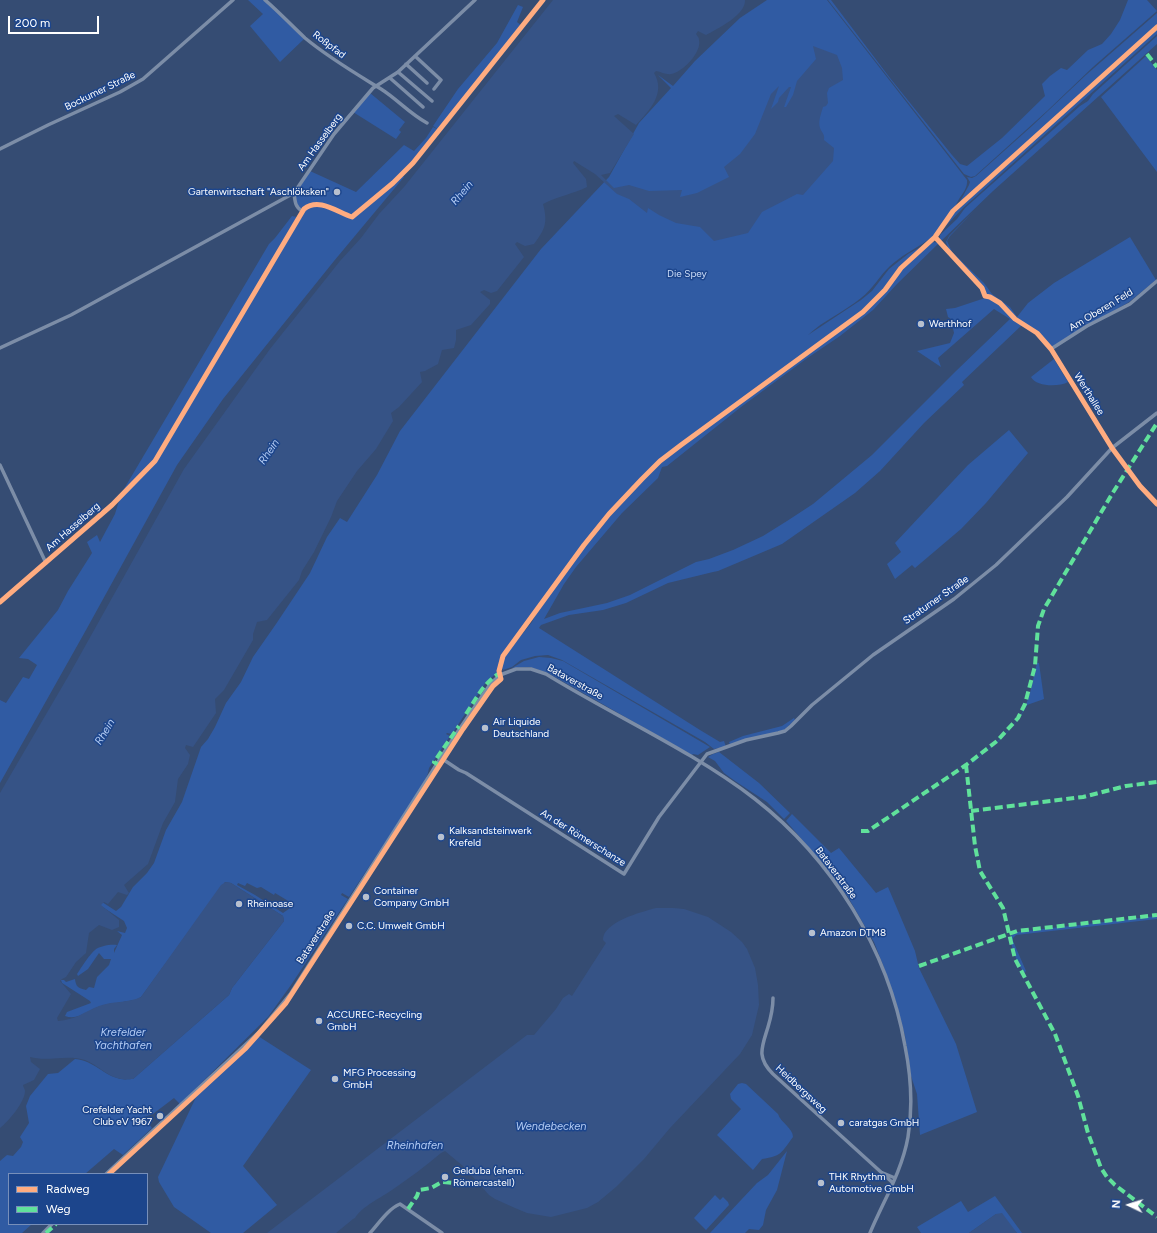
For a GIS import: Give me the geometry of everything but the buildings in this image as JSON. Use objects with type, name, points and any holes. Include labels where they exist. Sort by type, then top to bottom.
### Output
[{"type":"street","name":"Bockumer Straße","points":[[0,149],[137,83],[233,0]]},
{"type":"street","name":"Roßpfad","points":[[265,0],[306,38],[353,73],[376,86],[427,124]]},
{"type":"street","points":[[376,86],[398,72],[475,0]]},
{"type":"street","points":[[415,56],[441,80],[434,89]]},
{"type":"street","points":[[406,64],[427,83]]},
{"type":"street","points":[[398,72],[432,101]]},
{"type":"street","points":[[390,78],[423,107]]},
{"type":"street","name":"Am Hasselberg","points":[[294,193],[334,134],[376,86]]},
{"type":"street","points":[[0,348],[71,315],[294,193],[296,205],[302,211]]},
{"type":"street","name":"Am Oberen Feld","points":[[1051,349],[1087,326],[1130,304],[1157,282]]},
{"type":"street","name":"Werthallee","points":[[1051,349],[1112,448]]},
{"type":"street","name":"Stratumer Straße","points":[[700,763],[710,752],[756,737],[785,731],[812,705],[873,655],[954,599],[996,565],[1067,497],[1112,448],[1157,413]]},
{"type":"street","name":"Am Hasselberg","points":[[0,602],[112,505],[155,461]]},
{"type":"street","points":[[0,465],[46,563]]},
{"type":"street","name":"Bataverstraße","points":[[107,1173],[259,1032],[280,1007],[491,683],[506,672],[522,668],[539,671],[546,674],[729,780],[755,799],[792,832],[824,868],[846,898],[871,942],[882,967],[895,1002],[904,1036],[910,1081],[911,1116],[908,1140],[895,1178]]},
{"type":"street","name":"An der Römerschanze","points":[[441,758],[624,874],[659,817],[700,763]]},
{"type":"street","name":"Heidbergsweg","points":[[773,998],[771,1019],[761,1051],[764,1064],[773,1074],[893,1183]]},
{"type":"street","name":"Heidbergsweg","points":[[878,1170],[895,1178]]},
{"type":"street","points":[[870,1233],[895,1178]]},
{"type":"street","points":[[370,1233],[388,1213],[400,1204],[442,1233]]},
{"type":"street","points":[[43,1233],[51,1225]]},
{"type":"green space","points":[[248,0],[265,0],[304,39],[280,62],[250,26],[263,14]]},
{"type":"green space","name":"Die Spey","points":[[767,0],[827,0],[967,180],[965,190],[945,223],[936,234],[890,266],[873,287],[848,308],[808,335],[861,300],[872,291],[889,269],[908,254],[928,243],[906,262],[884,290],[857,315],[686,440],[657,463],[599,525],[503,655],[498,672],[486,682],[452,734],[446,734],[450,736],[429,768],[424,783],[349,897],[342,893],[341,895],[348,899],[268,1017],[180,1104],[174,1098],[153,1114],[144,1117],[152,1128],[123,1155],[114,1149],[86,1173],[8,1173],[8,1225],[31,1225],[22,1233],[0,1233],[0,1161],[7,1155],[13,1156],[21,1147],[23,1142],[20,1137],[29,1123],[26,1106],[30,1096],[48,1074],[58,1073],[75,1059],[94,1065],[109,1075],[123,1079],[133,1079],[229,995],[232,988],[284,921],[283,916],[231,883],[225,882],[141,997],[136,1000],[97,1007],[75,1017],[65,1016],[67,1012],[91,1003],[62,983],[61,980],[66,982],[75,979],[79,988],[86,990],[89,987],[94,988],[97,977],[109,965],[111,959],[104,959],[99,953],[88,969],[78,976],[77,974],[93,952],[99,947],[117,945],[114,949],[114,953],[122,935],[117,931],[125,933],[127,928],[124,921],[101,906],[99,903],[102,902],[116,911],[121,907],[133,887],[147,873],[154,863],[166,830],[182,802],[201,747],[215,727],[226,703],[241,682],[253,657],[310,573],[327,537],[340,518],[347,522],[377,475],[400,431],[541,249],[609,177],[639,123],[671,88],[658,75],[673,86],[695,61],[740,18]],"holes":[[[238,883],[245,886],[247,883],[257,888],[261,887],[274,895],[275,893],[290,902],[293,906],[283,913],[237,885]]]},
{"type":"green space","points":[[828,0],[831,0],[890,78],[952,155],[960,164],[967,166],[1002,138],[1045,96],[1042,84],[1050,76],[1061,68],[1067,70],[1088,50],[1102,44],[1120,20],[1128,0],[1147,0],[1157,11],[1093,67],[975,176],[971,177],[964,174]]},
{"type":"green space","points":[[518,5],[523,7],[517,22],[522,26],[439,130],[433,126],[458,89],[497,43]]},
{"type":"green space","points":[[1157,13],[1157,26],[957,207],[970,182],[967,177],[972,178],[976,176],[1086,75]]},
{"type":"green space","points":[[1157,28],[1157,34],[963,208],[941,231],[953,214]]},
{"type":"green space","points":[[1157,36],[1157,44],[993,191],[940,242],[940,235],[957,219],[965,208],[1080,106],[1088,101],[1093,94]]},
{"type":"green space","points":[[1146,56],[1157,70],[1157,172],[1101,97]]},
{"type":"green space","points":[[370,93],[405,122],[399,130],[401,132],[396,139],[353,112]]},
{"type":"green space","points":[[433,127],[439,130],[413,163],[401,175],[404,177],[223,399],[177,465],[0,783],[0,700],[6,703],[23,677],[29,679],[37,665],[28,659],[19,658],[58,610],[92,553],[87,542],[97,535],[100,542],[115,514],[121,494],[269,244],[292,216],[302,218],[303,211],[308,207],[319,205],[348,216],[348,214],[336,209],[319,204],[308,206],[302,210],[296,202],[296,193],[310,171],[356,192],[404,145],[414,151],[426,138]]},
{"type":"green space","points":[[975,210],[947,241],[952,252],[984,283],[992,294],[1010,307],[1017,317],[1028,303],[1054,283],[1130,237],[1156,280],[1129,302],[1053,346],[1050,346],[1038,333],[1016,319],[1001,303],[986,295],[981,285],[950,253],[946,242],[949,236]]},
{"type":"green space","points":[[933,242],[939,243],[873,310],[840,336],[741,407],[667,466],[662,467],[658,478],[622,513],[576,567],[564,584],[544,619],[560,613],[607,603],[630,595],[696,562],[733,550],[763,536],[813,504],[872,455],[1010,319],[994,309],[938,358],[941,367],[917,351],[950,343],[954,333],[951,319],[948,317],[946,309],[955,308],[985,298],[990,299],[1000,305],[1022,325],[962,382],[964,385],[924,423],[880,471],[855,493],[782,544],[718,571],[668,583],[626,603],[603,610],[569,615],[541,625],[539,628],[700,730],[720,742],[724,741],[726,747],[714,749],[705,742],[562,660],[548,655],[535,656],[521,660],[512,667],[503,670],[502,660],[505,655],[532,622],[537,612],[582,549],[619,504],[662,461],[779,374],[788,370],[796,362],[862,314],[886,290],[908,263]]},
{"type":"green space","points":[[1054,359],[1068,382],[1059,385],[1048,385],[1038,383],[1031,377]]},
{"type":"green space","points":[[1009,430],[1028,453],[986,503],[961,529],[915,568],[912,565],[895,579],[887,564],[901,552],[895,543],[968,465]]},
{"type":"green space","points":[[539,657],[563,661],[710,747],[698,755],[692,755],[548,673],[530,667],[512,668],[524,661]]},
{"type":"green space","points":[[1037,663],[1039,663],[1044,699],[1027,705],[1014,725],[1023,711],[1028,699]]},
{"type":"green space","points":[[794,718],[795,720],[784,730],[730,745],[729,742],[743,736],[782,726]]},
{"type":"green space","points":[[1014,725],[998,742],[974,763],[973,762],[976,759],[996,743]]},
{"type":"green space","points":[[719,752],[759,783],[790,813],[784,819],[767,802],[724,773],[715,761],[708,757]]},
{"type":"green space","points":[[792,814],[831,853],[839,848],[876,893],[888,887],[915,951],[919,968],[956,1044],[977,1112],[920,1135],[917,1094],[911,1076],[905,1036],[896,1002],[874,942],[848,897],[824,865],[786,821]]},
{"type":"green space","points":[[1157,916],[1157,919],[1016,935],[1013,938],[1013,941],[1026,971],[1024,973],[1013,950],[1011,940],[1011,935],[1017,932]]},
{"type":"green space","points":[[258,1036],[311,1070],[243,1166],[277,1205],[243,1233],[211,1233],[174,1207],[159,1182],[158,1177],[198,1093]]},
{"type":"green space","points":[[738,1084],[746,1084],[778,1114],[791,1131],[793,1137],[780,1153],[774,1157],[762,1159],[753,1170],[717,1135],[741,1109],[731,1099],[730,1094]]},
{"type":"green space","points":[[787,1151],[777,1190],[766,1210],[763,1225],[759,1230],[749,1229],[745,1233],[710,1233],[757,1183],[768,1175]]},
{"type":"green space","points":[[715,1195],[720,1200],[723,1197],[729,1205],[706,1230],[694,1218]]},
{"type":"green space","points":[[995,1196],[1022,1233],[1017,1233],[996,1214],[969,1233],[921,1233],[917,1227],[961,1201],[968,1212]]},
{"type":"water","points":[[553,0],[745,0],[741,11],[730,21],[706,35],[698,31],[696,34],[699,39],[698,50],[686,66],[671,74],[656,71],[654,73],[658,87],[655,101],[636,125],[618,114],[614,116],[634,134],[610,173],[601,175],[614,188],[629,185],[649,191],[682,190],[680,197],[697,193],[729,177],[724,167],[740,154],[755,134],[771,94],[779,86],[771,109],[789,87],[791,87],[784,107],[786,107],[793,95],[797,81],[816,59],[813,46],[837,55],[842,68],[843,80],[829,88],[827,93],[828,103],[823,107],[819,125],[824,135],[824,140],[834,148],[833,161],[803,195],[797,194],[762,212],[748,233],[714,241],[700,227],[676,223],[648,208],[647,213],[629,199],[617,194],[595,174],[574,161],[573,163],[586,179],[587,187],[543,204],[545,221],[543,230],[538,239],[534,244],[525,246],[517,242],[515,244],[524,257],[497,291],[491,293],[484,290],[480,292],[490,300],[490,304],[471,325],[456,330],[454,348],[442,350],[438,364],[420,372],[422,382],[399,407],[391,413],[393,421],[376,449],[357,471],[337,501],[331,517],[314,552],[302,571],[299,580],[267,620],[257,622],[253,634],[253,640],[224,690],[215,699],[216,713],[193,747],[186,745],[185,748],[190,755],[188,764],[178,779],[175,802],[163,823],[148,864],[124,885],[129,893],[127,895],[118,892],[108,904],[104,902],[101,905],[119,920],[119,927],[112,930],[99,925],[89,933],[86,953],[76,962],[66,977],[60,981],[71,994],[57,1018],[58,1021],[74,1017],[104,1004],[141,997],[221,885],[226,882],[231,883],[283,916],[284,921],[232,988],[229,995],[133,1079],[116,1078],[90,1062],[78,1058],[44,1059],[30,1057],[31,1062],[40,1069],[34,1080],[23,1085],[25,1091],[22,1101],[11,1117],[0,1128],[0,793],[69,675],[184,469],[270,349],[340,261],[361,238],[379,214],[404,187]]},
{"type":"water","name":"Wendebecken","points":[[656,908],[684,909],[708,917],[731,932],[742,942],[747,949],[755,968],[759,1005],[752,1035],[740,1054],[670,1128],[644,1159],[616,1187],[598,1202],[587,1208],[551,1217],[527,1213],[489,1195],[463,1166],[445,1151],[392,1190],[367,1206],[336,1233],[267,1233],[527,1035],[534,1035],[556,1009],[563,998],[569,994],[572,996],[606,943],[603,940],[609,928],[624,919]]},
{"type":"water","points":[[1002,1213],[1017,1233],[969,1233],[996,1214]]},
{"type":"marked path","points":[[1147,54],[1157,67]]},
{"type":"marked path","points":[[861,831],[868,831],[966,765],[997,741],[1018,718],[1025,704],[1035,666],[1038,626],[1044,609],[1112,494],[1157,423]]},
{"type":"marked path","points":[[466,714],[489,681],[500,673]]},
{"type":"marked path","points":[[440,766],[434,762],[459,726]]},
{"type":"marked path","points":[[966,765],[975,846],[980,871],[1003,908],[1015,959],[1055,1034],[1078,1096],[1088,1133],[1101,1168],[1115,1185],[1157,1217]]},
{"type":"marked path","points":[[971,811],[1083,797],[1126,786],[1157,782]]},
{"type":"marked path","points":[[919,966],[1017,931],[1157,915]]},
{"type":"marked path","points":[[408,1209],[417,1196],[419,1190],[431,1188],[442,1182],[453,1183]]},
{"type":"marked path","points":[[46,1233],[55,1225]]},
{"type":"cycle path","points":[[0,602],[112,505],[155,461],[304,209],[316,204],[328,207],[352,217],[393,183],[413,163],[543,0]]},
{"type":"cycle path","points":[[110,1173],[245,1049],[286,1003],[463,729],[493,686],[501,679],[499,671],[503,656],[584,545],[609,514],[660,461],[863,312],[885,290],[901,268],[935,237],[953,211],[1157,27]]},
{"type":"cycle path","points":[[935,237],[982,288],[985,296],[990,297],[1000,303],[1015,319],[1037,333],[1051,349],[1112,448],[1140,486],[1157,504]]},
{"type":"place","name":"Gartenwirtschaft \"Aschlöksken\"","points":[[337,192]]},
{"type":"place","name":"Werthhof","points":[[921,324]]},
{"type":"place","name":"Air Liquide Deutschland","points":[[485,728]]},
{"type":"place","name":"Kalksandsteinwerk Krefeld","points":[[441,837]]},
{"type":"place","name":"Container Company GmbH","points":[[366,897]]},
{"type":"place","name":"Rheinoase","points":[[239,904]]},
{"type":"place","name":"C.C. Umwelt GmbH","points":[[349,926]]},
{"type":"place","name":"Amazon DTM8","points":[[812,933]]},
{"type":"place","name":"ACCUREC-Recycling GmbH","points":[[319,1021]]},
{"type":"place","name":"MFG Processing GmbH","points":[[335,1079]]},
{"type":"place","name":"Crefelder Yacht Club eV 1967","points":[[160,1116]]},
{"type":"place","name":"caratgas GmbH","points":[[841,1123]]},
{"type":"place","name":"Gelduba (ehem. Römercastell)","points":[[445,1177]]},
{"type":"place","name":"THK Rhythm Automotive GmbH","points":[[821,1183]]},
{"type":"water label","name":"Rhein","points":[[462,193]]},
{"type":"water label","name":"Rhein","points":[[269,452]]},
{"type":"water label","name":"Rhein","points":[[105,732]]},
{"type":"water label","name":"Krefelder Yachthafen","points":[[123,1039]]},
{"type":"water label","name":"Rheinhafen","points":[[415,1146]]}]
